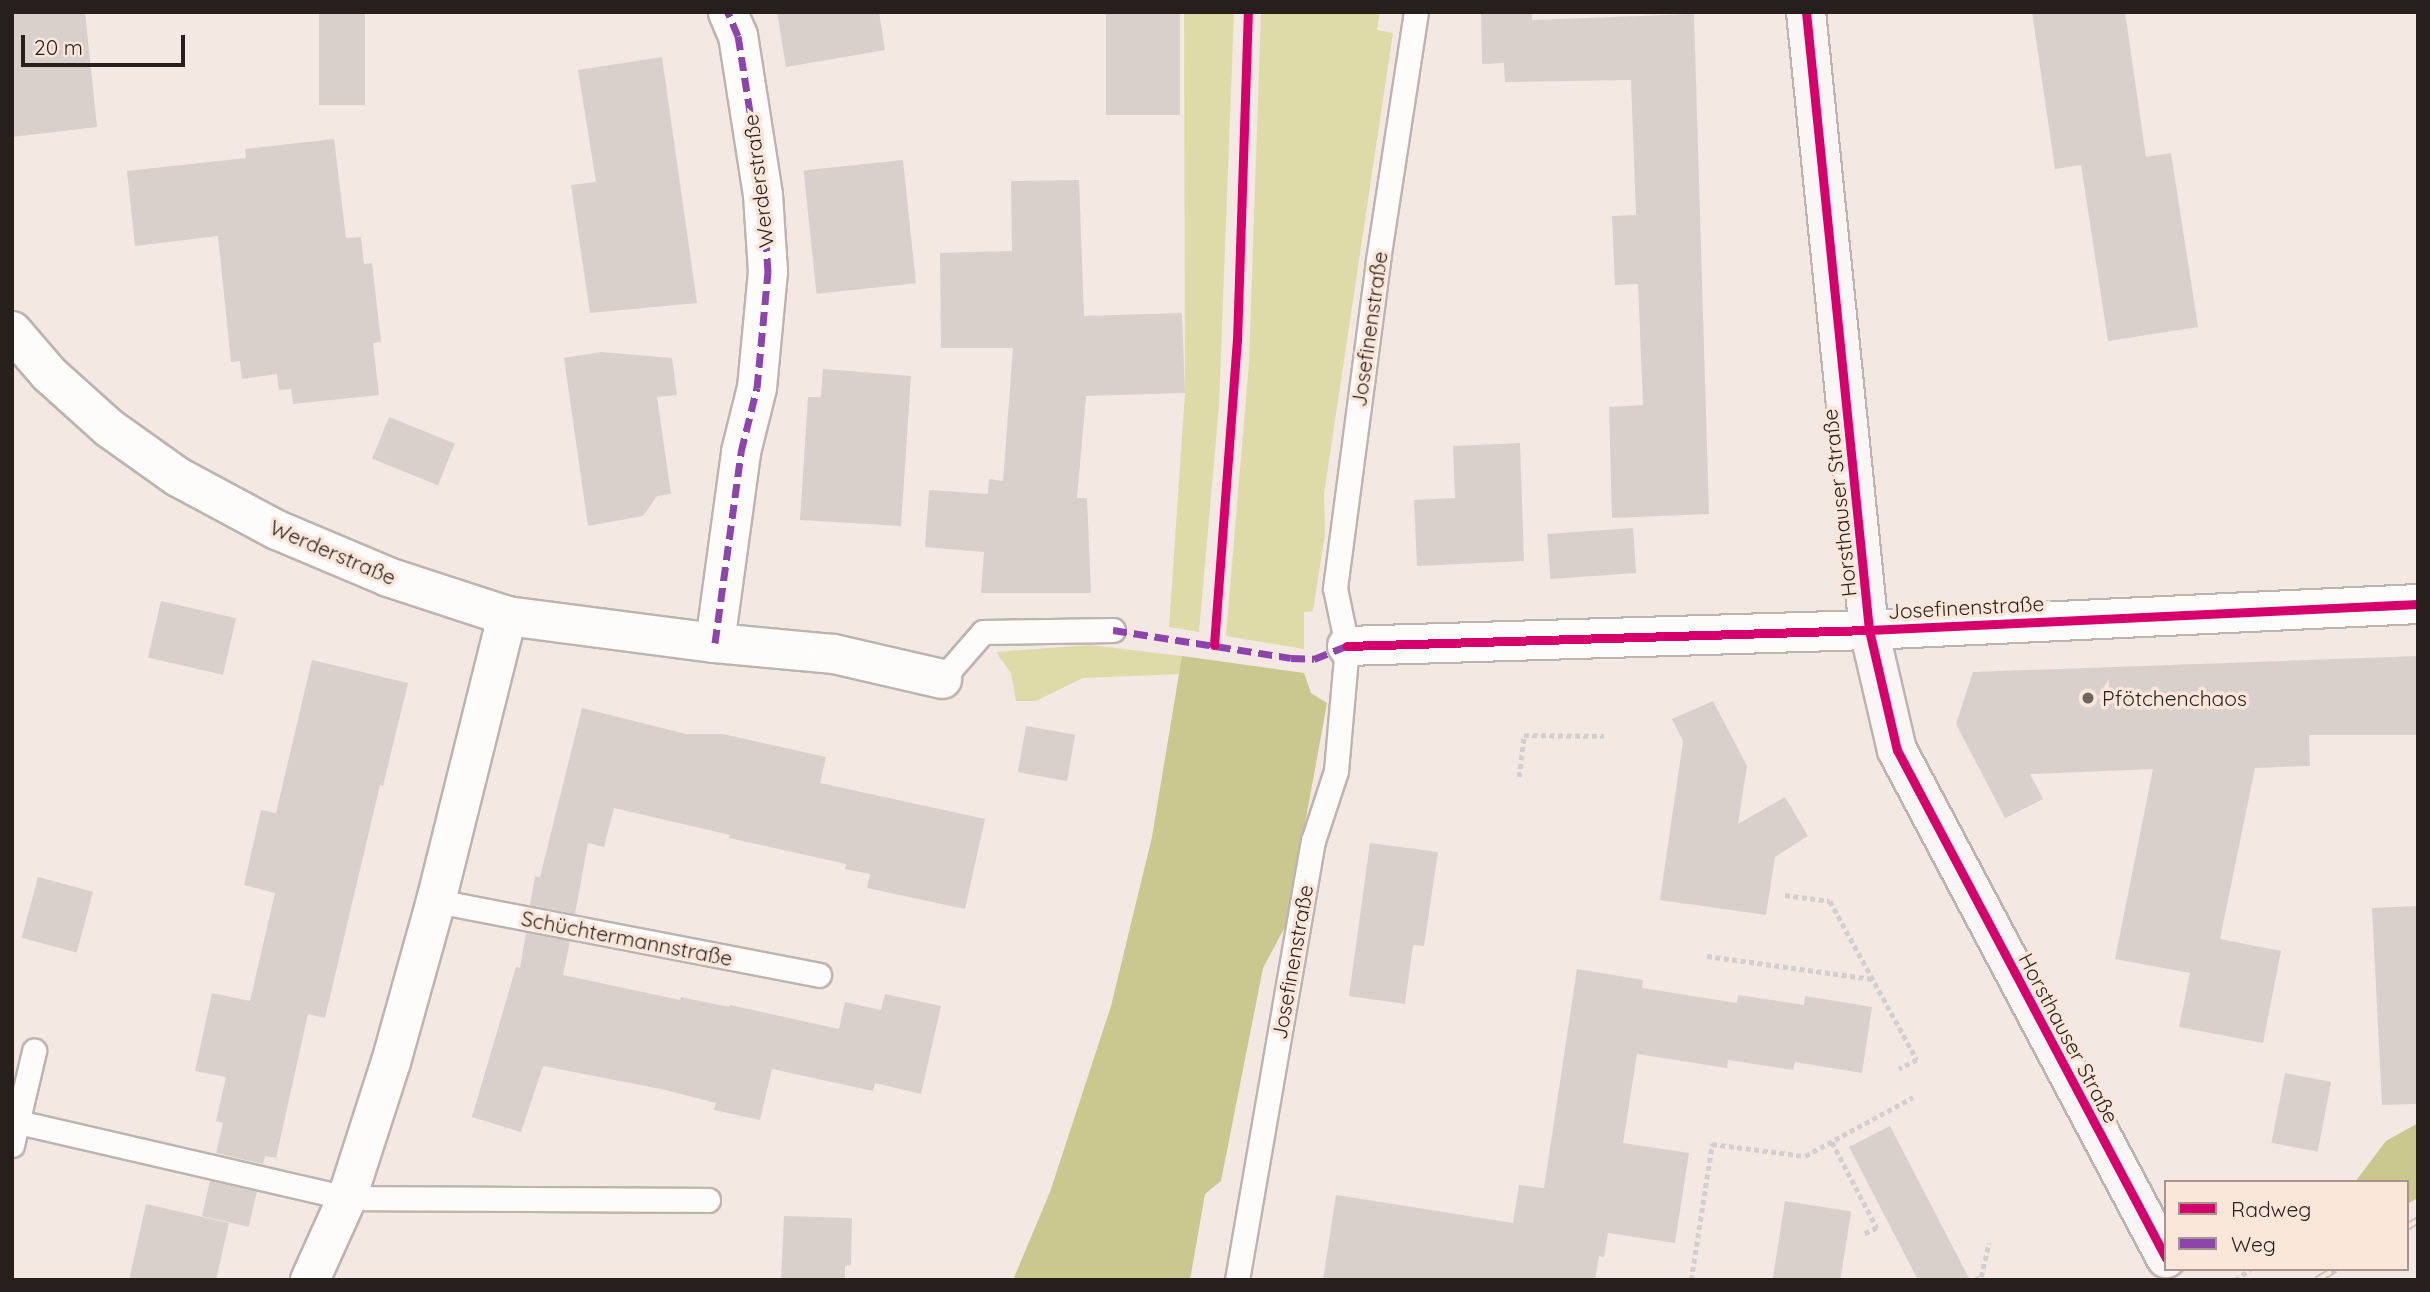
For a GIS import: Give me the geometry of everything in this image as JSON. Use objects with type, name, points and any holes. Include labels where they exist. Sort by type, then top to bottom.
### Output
[{"type":"main road","name":"Horsthauser Straße","points":[[1806,12],[1869,630],[1897,750],[2164,1254]]},
{"type":"street","name":"Werderstraße","points":[[715,643],[741,452],[757,388],[768,272],[763,195],[738,36],[728,12]]},
{"type":"street","name":"Werderstraße","points":[[12,331],[49,374],[109,428],[178,477],[277,530],[388,577],[507,616],[715,643],[834,654],[942,678]]},
{"type":"street","name":"Josefinenstraße","points":[[1347,646],[1869,630],[2418,604]]},
{"type":"street","points":[[310,1280],[347,1198],[391,1062],[436,901],[507,616]]},
{"type":"lane","name":"Josefinenstraße","points":[[1237,1280],[1313,841],[1336,771],[1347,646],[1335,588],[1376,273],[1416,12]]},
{"type":"lane","points":[[942,678],[982,632],[1113,630]]},
{"type":"lane","name":"Schüchtermannstraße","points":[[436,901],[819,975]]},
{"type":"lane","points":[[12,1145],[34,1051]]},
{"type":"lane","points":[[18,1122],[347,1198],[708,1200]]},
{"type":"path","points":[[1518,777],[1524,736],[1604,736]]},
{"type":"path","points":[[1785,895],[1829,901],[1917,1060],[1899,1069]]},
{"type":"path","points":[[1707,956],[1872,979]]},
{"type":"path","points":[[1691,1280],[1712,1144],[1805,1156],[1913,1097]]},
{"type":"path","points":[[1832,1142],[1877,1228],[1864,1234]]},
{"type":"path","points":[[1975,1280],[1981,1276],[1989,1242]]},
{"type":"shaded area","points":[[1184,12],[1234,12],[1219,406],[1199,632],[1169,627],[1185,393]]},
{"type":"shaded area","points":[[1261,12],[1380,12],[1377,30],[1393,33],[1324,494],[1325,533],[1313,611],[1304,612],[1304,649],[1226,636],[1249,363]]},
{"type":"shaded area","points":[[1090,645],[1182,656],[1180,674],[1083,678],[1036,701],[1016,701],[1011,673],[996,652]]},
{"type":"shaded area","points":[[1182,656],[1304,673],[1311,693],[1327,703],[1287,923],[1263,968],[1221,1181],[1205,1194],[1190,1280],[1013,1280],[1050,1192],[1111,1006],[1152,837]]},
{"type":"shaded area","points":[[2418,1123],[2418,1198],[2409,1203],[2409,1180],[2357,1180],[2386,1141]]},
{"type":"building","points":[[12,12],[85,12],[97,127],[12,137]]},
{"type":"building","points":[[319,12],[365,12],[365,105],[319,105]]},
{"type":"building","points":[[777,12],[879,12],[885,50],[786,67]]},
{"type":"building","points":[[1106,12],[1180,12],[1180,115],[1106,115]]},
{"type":"building","points":[[1481,12],[1532,12],[1532,20],[1694,14],[1709,514],[1612,518],[1609,407],[1643,405],[1638,284],[1615,285],[1612,216],[1636,215],[1631,80],[1505,82],[1504,63],[1482,64]]},
{"type":"building","points":[[2032,12],[2125,12],[2146,157],[2171,153],[2198,327],[2108,341],[2081,165],[2055,169]]},
{"type":"building","points":[[662,57],[697,303],[590,313],[571,185],[596,182],[578,70]]},
{"type":"building","points":[[334,139],[346,238],[361,237],[364,264],[372,263],[381,342],[373,343],[379,395],[293,404],[291,389],[279,390],[277,374],[242,379],[240,361],[231,362],[218,236],[135,246],[127,171],[246,158],[245,149]]},
{"type":"building","points":[[903,160],[916,283],[817,294],[804,170]]},
{"type":"building","points":[[1079,180],[1084,316],[1182,313],[1185,393],[1086,396],[1077,498],[1087,498],[1091,593],[981,593],[984,552],[925,547],[929,490],[988,494],[989,479],[1003,481],[1013,348],[941,348],[940,253],[1012,251],[1011,181]]},
{"type":"building","points":[[601,352],[672,358],[677,395],[657,397],[671,494],[657,496],[643,516],[588,526],[564,358]]},
{"type":"building","points":[[823,369],[911,376],[901,526],[800,520],[808,397],[821,397]]},
{"type":"building","points":[[389,417],[455,444],[438,485],[372,459]]},
{"type":"building","points":[[1520,443],[1524,561],[1417,566],[1414,500],[1455,498],[1453,446]]},
{"type":"building","points":[[1633,528],[1636,573],[1550,579],[1547,534]]},
{"type":"building","points":[[161,601],[236,618],[223,675],[148,658]]},
{"type":"building","points":[[2418,656],[2418,735],[2309,735],[2310,766],[2255,768],[2220,939],[2281,951],[2263,1043],[2179,1027],[2190,973],[2115,959],[2153,769],[2030,774],[2043,799],[2005,818],[1956,724],[1973,672]]},
{"type":"building","points":[[312,660],[408,683],[383,786],[380,785],[325,1018],[308,1014],[276,1158],[265,1156],[263,1164],[216,1153],[223,1123],[216,1121],[226,1077],[195,1071],[212,993],[250,1001],[275,893],[244,885],[261,810],[276,813]]},
{"type":"building","points":[[1713,701],[1747,766],[1738,824],[1785,797],[1808,836],[1775,857],[1766,915],[1660,900],[1683,741],[1672,719]]},
{"type":"building","points":[[582,708],[686,734],[723,734],[826,757],[820,783],[985,819],[965,909],[867,888],[870,874],[845,869],[846,864],[729,838],[730,835],[614,808],[604,847],[588,843],[575,914],[530,905],[535,876],[540,877]]},
{"type":"building","points":[[1026,726],[1075,735],[1067,781],[1018,772]]},
{"type":"building","points":[[1370,843],[1438,852],[1424,946],[1413,945],[1405,1004],[1349,996]]},
{"type":"building","points":[[38,877],[93,892],[77,953],[22,938]]},
{"type":"building","points":[[2418,906],[2418,1104],[2382,1105],[2372,908]]},
{"type":"building","points":[[526,933],[570,941],[563,975],[680,1000],[681,997],[729,1007],[730,1005],[839,1029],[845,1002],[881,1010],[885,994],[941,1006],[921,1094],[875,1083],[873,1091],[772,1069],[760,1120],[714,1110],[716,1103],[661,1089],[543,1066],[521,1132],[472,1117],[516,967],[520,968]]},
{"type":"building","points":[[1577,969],[1643,980],[1642,988],[1737,1003],[1738,995],[1804,1005],[1805,996],[1872,1007],[1862,1073],[1795,1062],[1793,1070],[1728,1060],[1727,1068],[1637,1054],[1623,1143],[1689,1153],[1675,1243],[1608,1233],[1604,1257],[1599,1256],[1595,1280],[1323,1280],[1336,1195],[1513,1223],[1519,1185],[1544,1188]]},
{"type":"building","points":[[2285,1073],[2331,1082],[2318,1152],[2271,1143]]},
{"type":"building","points":[[1890,1126],[1970,1280],[1918,1280],[1849,1147]]},
{"type":"building","points":[[210,1181],[257,1192],[249,1227],[202,1216]]},
{"type":"building","points":[[1785,1201],[1851,1211],[1840,1280],[1772,1280]]},
{"type":"building","points":[[146,1204],[229,1223],[216,1280],[129,1280]]},
{"type":"building","points":[[784,1216],[852,1218],[851,1265],[845,1266],[845,1280],[781,1280]]},
{"type":"railway","points":[[2409,1226],[2418,1220]]},
{"type":"railway","points":[[2317,1280],[2332,1271]]},
{"type":"marked path","points":[[715,643],[741,452],[757,388],[768,272],[763,195],[738,36],[728,12]]},
{"type":"marked path","points":[[1113,630],[1291,658],[1314,659],[1347,646]]},
{"type":"cycle path","points":[[1214,645],[1237,340],[1248,12]]},
{"type":"cycle path","points":[[1806,12],[1869,630],[1897,750],[2164,1254]]},
{"type":"cycle path","points":[[1347,646],[1869,630],[2418,604]]},
{"type":"place","name":"Pfötchenchaos","points":[[2088,698]]}]
